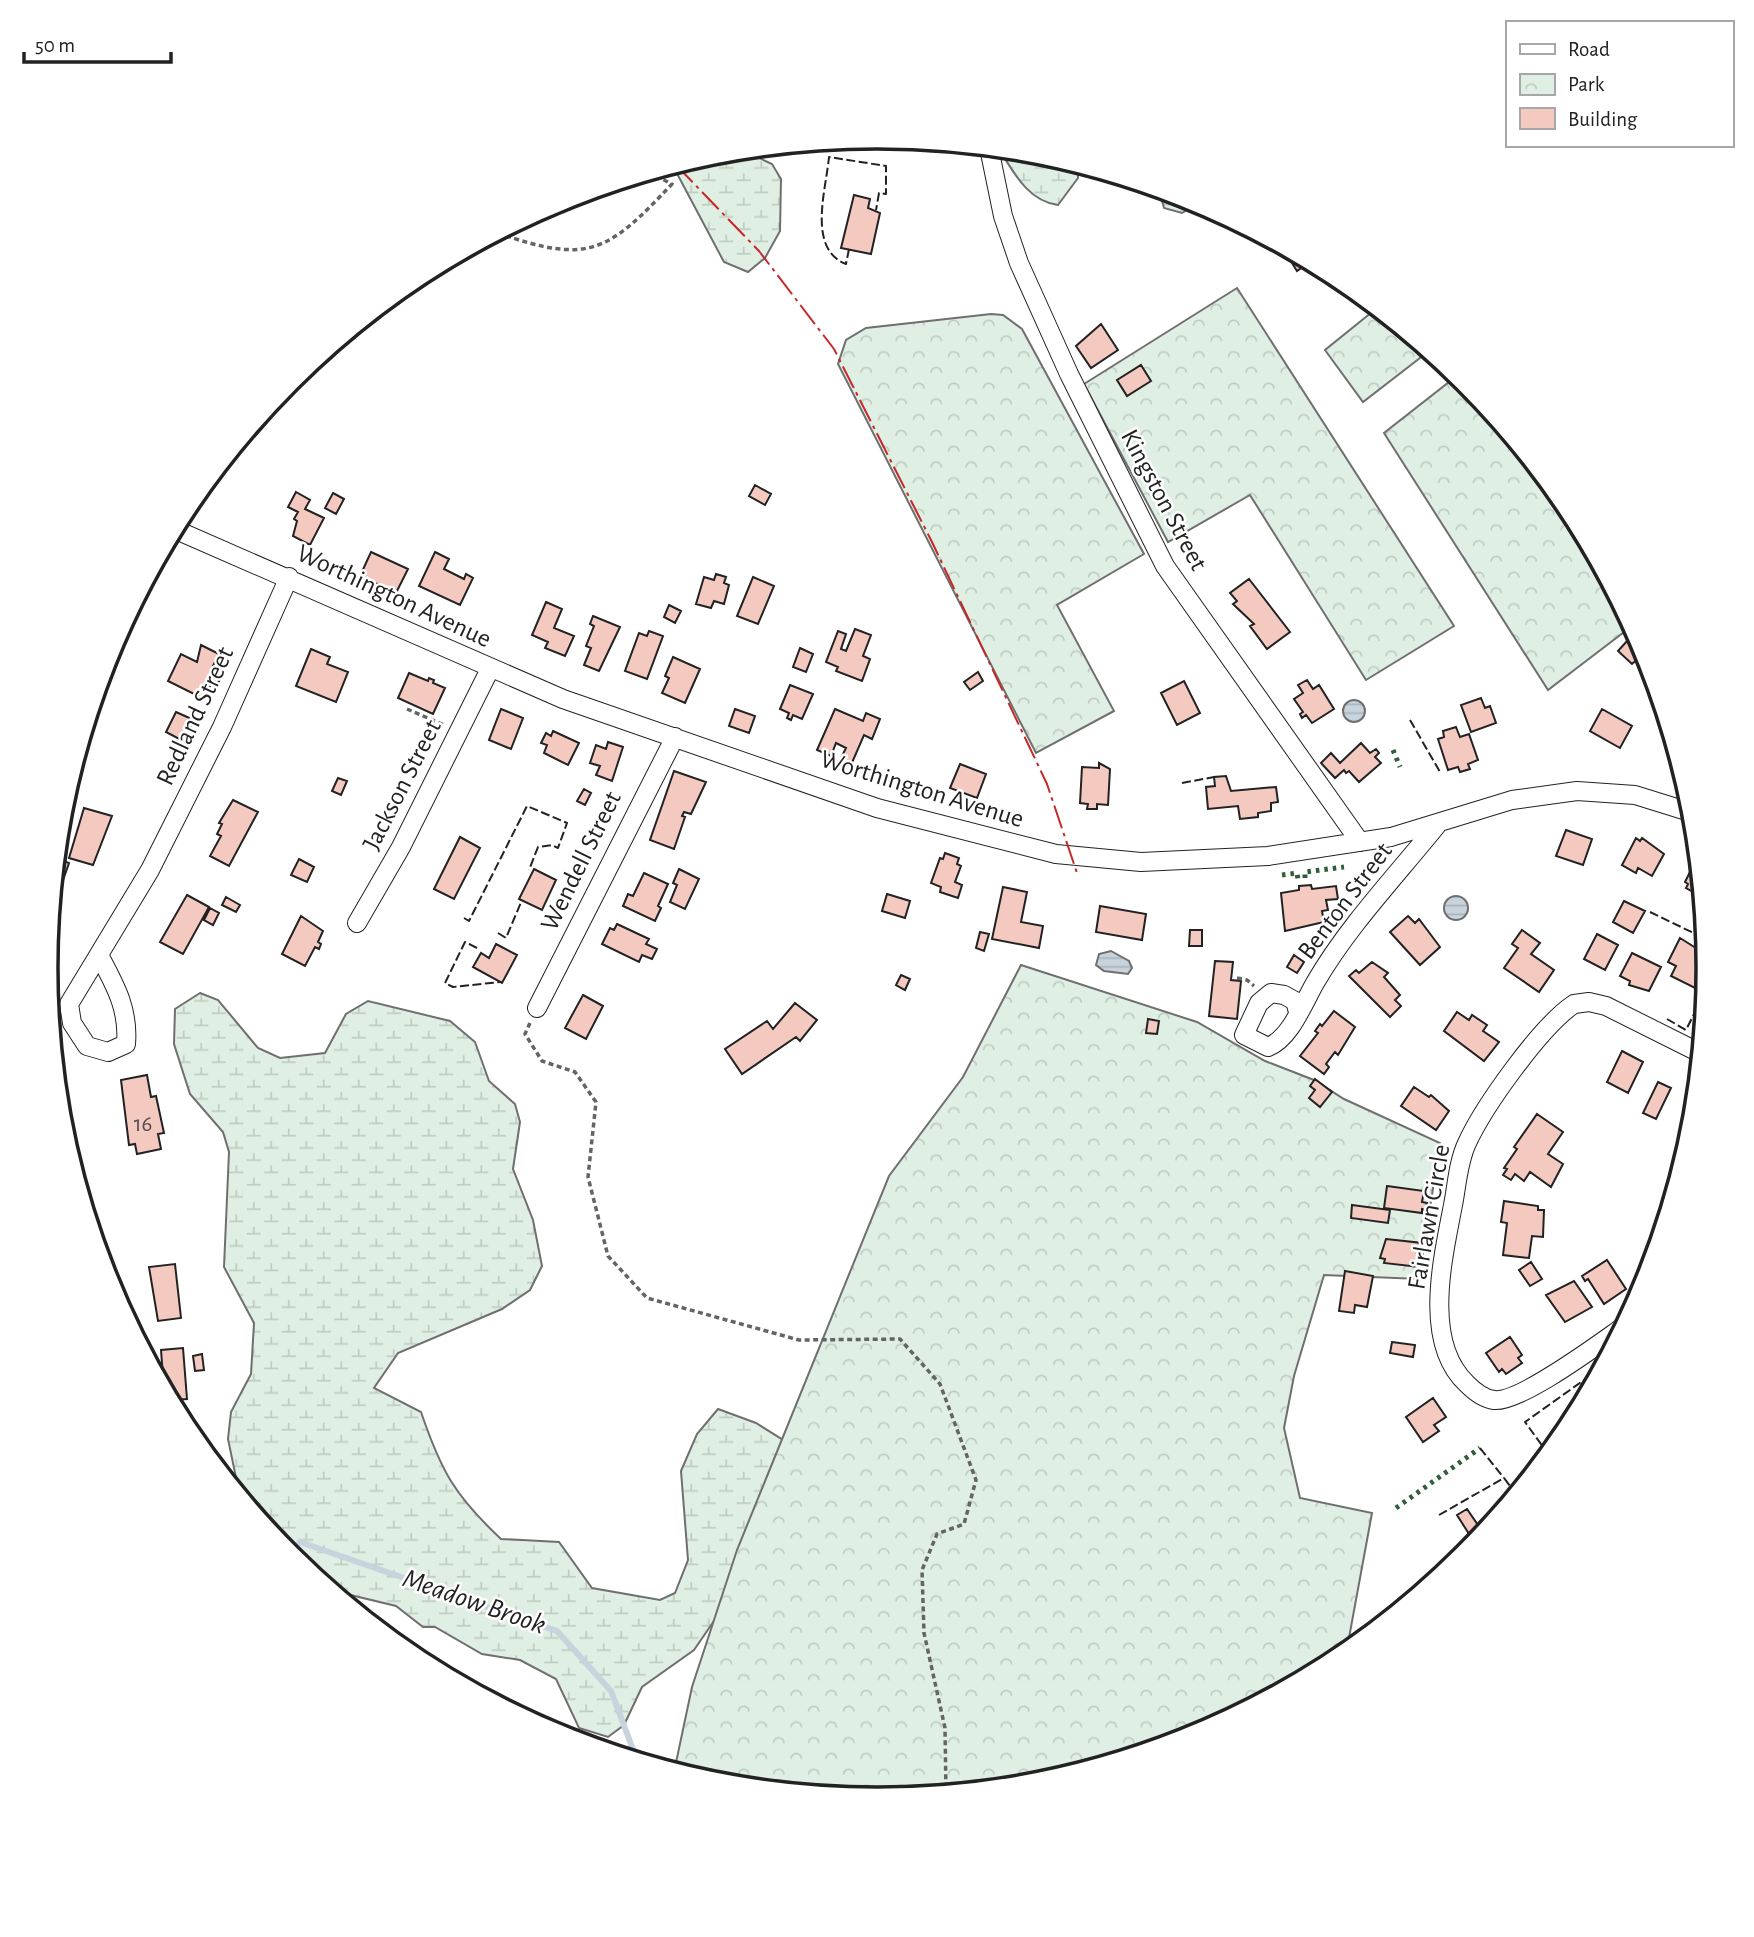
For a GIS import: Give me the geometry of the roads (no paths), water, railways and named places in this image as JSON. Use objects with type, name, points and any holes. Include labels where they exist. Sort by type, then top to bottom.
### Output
[{"type":"street","name":"Kingston Street","points":[[991,157],[1003,216],[1019,263],[1069,374],[1165,566],[1360,842]]},
{"type":"street","name":"Worthington Avenue","points":[[184,533],[563,699],[877,808],[1061,855],[1173,862],[1268,856],[1360,842],[1437,825],[1512,800],[1577,791],[1635,795],[1681,809]]},
{"type":"street","name":"Redland Street","points":[[99,955],[121,995],[127,1025],[125,1044],[108,1052],[87,1046],[72,1023],[69,1004],[147,876],[222,727],[289,577]]},
{"type":"street","name":"Jackson Street","points":[[357,923],[401,847],[490,669]]},
{"type":"street","name":"Wendell Street","points":[[537,1008],[675,737]]},
{"type":"street","name":"Benton Street","points":[[1298,1012],[1329,959],[1437,825]]},
{"type":"street","name":"Fairlawn Circle","points":[[1601,1351],[1507,1398],[1487,1398],[1471,1388],[1455,1370],[1445,1349],[1440,1307],[1450,1219],[1466,1144],[1525,1056],[1574,1004],[1589,1002],[1606,1006],[1691,1049]]},
{"type":"waterway","name":"Meadow Brook","points":[[296,1546],[300,1542],[557,1631],[611,1691],[633,1750]]}]
